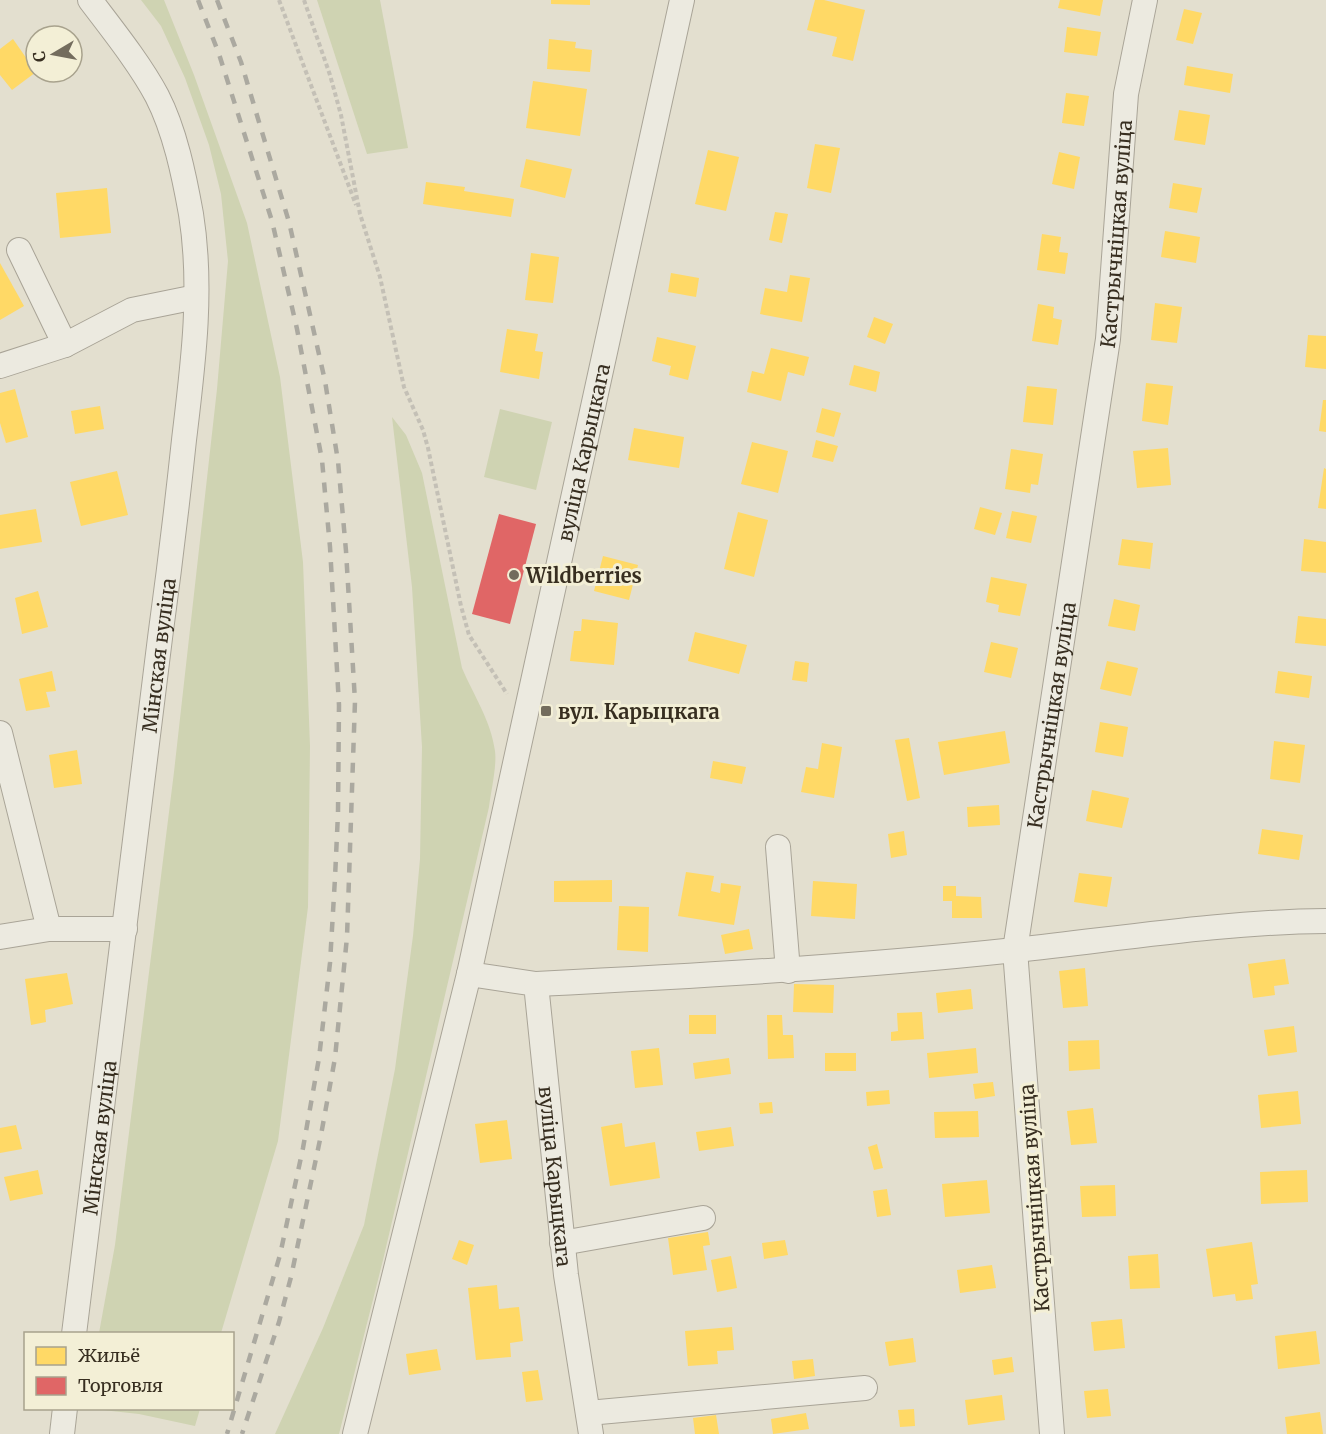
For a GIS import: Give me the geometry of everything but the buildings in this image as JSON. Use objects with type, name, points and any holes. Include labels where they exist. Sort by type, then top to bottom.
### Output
[{"type":"street","name":"Мінская вуліца","points":[[74,1332],[194,356],[196,297],[195,253],[190,213],[179,159],[166,117],[157,96],[90,0]]},
{"type":"street","name":"вуліца Карыцкага","points":[[355,1434],[469,974],[682,0]]},
{"type":"street","name":"Кастрычніцкая вуліца","points":[[1052,1434],[1015,950],[1108,339],[1126,94],[1145,0]]},
{"type":"street","points":[[19,250],[65,345]]},
{"type":"street","points":[[0,366],[65,345],[132,310],[196,297]]},
{"type":"street","points":[[0,733],[49,929]]},
{"type":"street","points":[[778,847],[788,971]]},
{"type":"street","points":[[469,974],[536,984],[788,971],[1015,950],[1178,930],[1279,921],[1326,921]]},
{"type":"street","points":[[0,937],[49,929],[125,929]]},
{"type":"street","name":"вуліца Карыцкага","points":[[536,984],[562,1243],[589,1423]]},
{"type":"street","points":[[562,1243],[703,1218]]},
{"type":"street","points":[[589,1423],[865,1388]]},
{"type":"street","points":[[62,1434],[65,1410]]},
{"type":"path","points":[[279,0],[360,214],[380,277],[408,402],[423,430],[428,448],[460,606],[469,635],[524,720]]},
{"type":"path","points":[[304,0],[341,115],[360,214]]},
{"type":"green space","points":[[141,0],[164,0],[194,75],[247,223],[280,377],[303,562],[310,746],[308,907],[278,1141],[221,1332],[99,1332],[115,1245],[174,772],[217,389],[228,261],[221,194],[209,145],[185,78],[161,26]]},
{"type":"green space","points":[[317,0],[380,0],[408,148],[367,154]]},
{"type":"green space","points":[[500,409],[552,422],[536,490],[484,477]]},
{"type":"green space","points":[[392,417],[406,435],[422,473],[462,668],[490,729],[495,751],[495,771],[489,807],[383,1260],[339,1434],[275,1434],[323,1328],[364,1225],[395,1069],[413,936],[420,859],[422,747],[412,587]]},
{"type":"green space","points":[[102,1410],[199,1410],[195,1426],[139,1414]]},
{"type":"railway","points":[[198,0],[219,54],[272,221],[297,329],[322,460],[330,547],[339,705],[335,878],[330,963],[319,1058],[280,1255],[227,1434]]},
{"type":"railway","points":[[217,0],[241,62],[289,222],[325,381],[338,461],[355,701],[347,937],[335,1058],[291,1277],[279,1322],[242,1434]]},
{"type":"place","name":"Wildberries","points":[[514,575]]},
{"type":"place","name":"вул. Карыцкага","points":[[546,711]]}]
